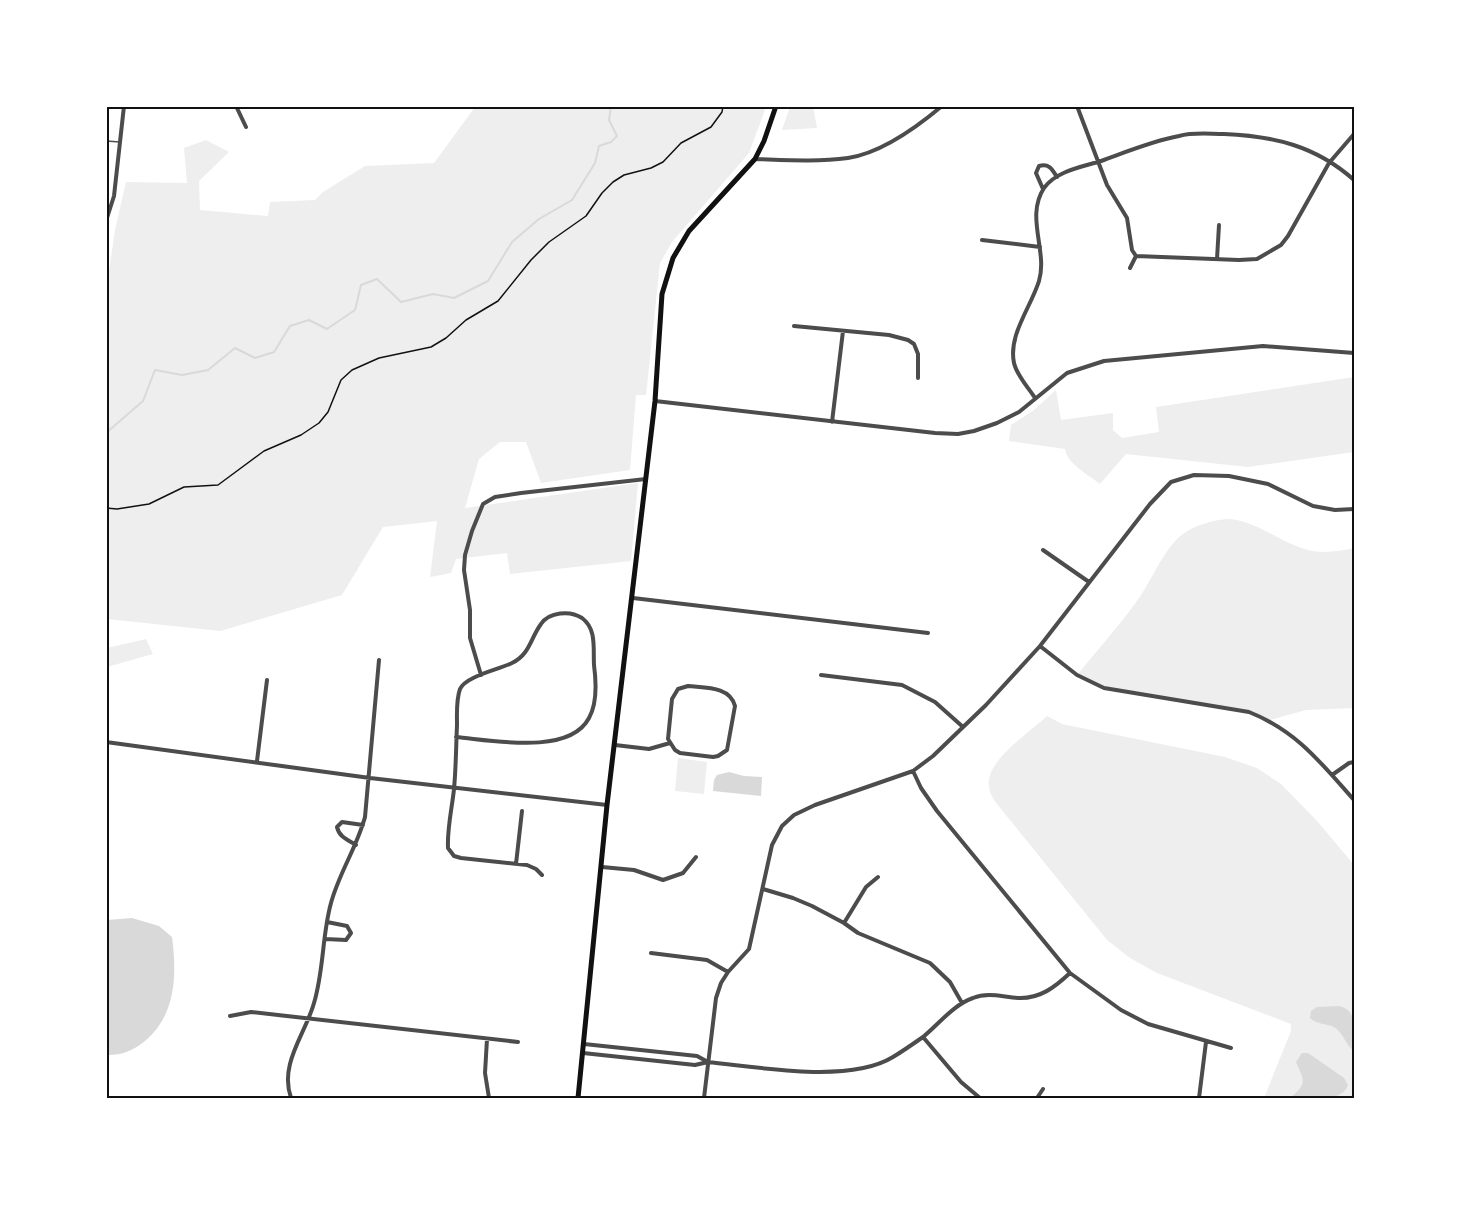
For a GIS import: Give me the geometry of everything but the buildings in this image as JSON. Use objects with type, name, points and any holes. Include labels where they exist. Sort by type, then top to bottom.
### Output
[{"type":"main road","points":[[578,1098],[607,805],[646,479],[662,294],[673,258],[689,231],[755,159],[776,106]]},
{"type":"street","points":[[106,221],[114,196],[124,106]]},
{"type":"street","points":[[236,106],[246,127]]},
{"type":"street","points":[[755,159],[850,158],[872,151],[917,127],[942,106]]},
{"type":"street","points":[[1077,106],[1107,185],[1127,218],[1132,250],[1136,256]]},
{"type":"street","points":[[1035,398],[1019,376],[1014,364],[1013,352],[1015,340],[1039,281],[1042,257],[1036,209],[1043,189],[1057,177],[1085,165],[1180,135],[1204,133],[1265,137],[1287,142],[1309,150],[1354,180]]},
{"type":"street","points":[[1136,256],[1257,259],[1281,245],[1288,236],[1329,163],[1354,134]]},
{"type":"street","points":[[1043,189],[1036,173],[1039,166],[1050,166],[1057,177]]},
{"type":"street","points":[[1217,259],[1219,225]]},
{"type":"street","points":[[982,240],[1040,247]]},
{"type":"street","points":[[1130,268],[1136,256]]},
{"type":"street","points":[[794,326],[889,335],[908,340],[914,344],[918,354],[918,378]]},
{"type":"street","points":[[832,422],[843,331]]},
{"type":"street","points":[[654,401],[935,434],[958,434],[997,423],[1018,412],[1067,373],[1104,361],[1263,346],[1354,353]]},
{"type":"street","points":[[704,1098],[716,998],[728,972],[749,949],[775,837],[782,826],[794,815],[814,805],[913,771],[933,756],[963,728],[1040,646],[1160,492],[1171,482],[1180,478],[1209,474],[1247,479],[1281,489],[1313,506],[1335,510],[1354,509]]},
{"type":"street","points":[[481,675],[470,638],[470,610],[464,570],[465,555],[483,504],[495,498],[646,479]]},
{"type":"street","points":[[1043,550],[1089,582]]},
{"type":"street","points":[[633,598],[928,633]]},
{"type":"street","points":[[456,737],[524,743],[541,742],[568,736],[580,729],[590,718],[596,677],[593,636],[590,627],[582,618],[567,613],[545,619],[540,624],[530,648],[523,656],[514,662],[468,680],[459,692],[456,737],[454,788],[448,843],[450,852],[461,858],[516,864],[536,869],[542,875]]},
{"type":"street","points":[[1040,646],[1077,675],[1104,688],[1249,712],[1270,720],[1289,732],[1354,800]]},
{"type":"street","points":[[291,1098],[287,1081],[290,1059],[309,1019],[320,979],[327,922],[335,892],[363,825],[370,778],[378,660]]},
{"type":"street","points":[[821,675],[902,685],[935,702],[963,728]]},
{"type":"street","points":[[257,761],[267,680]]},
{"type":"street","points":[[688,686],[721,690],[730,695],[735,706],[734,716],[730,746],[723,754],[713,757],[680,753],[670,743],[668,735],[672,699],[678,689],[688,686]]},
{"type":"street","points":[[106,742],[370,778],[607,805]]},
{"type":"street","points":[[615,745],[649,749],[670,743]]},
{"type":"street","points":[[1332,775],[1354,762]]},
{"type":"street","points":[[913,771],[937,811],[1070,973],[1120,1010],[1148,1024],[1231,1048]]},
{"type":"street","points":[[516,864],[522,811]]},
{"type":"street","points":[[356,845],[343,837],[337,827],[342,822],[363,825]]},
{"type":"street","points":[[602,867],[634,870],[663,880],[682,873],[696,857]]},
{"type":"street","points":[[844,923],[866,887],[878,877]]},
{"type":"street","points":[[763,889],[793,898],[844,923],[858,933],[930,963],[950,982],[962,1004]]},
{"type":"street","points":[[325,939],[346,940],[351,933],[347,926],[327,922]]},
{"type":"street","points":[[651,953],[706,960],[728,972]]},
{"type":"street","points":[[583,1053],[695,1065],[708,1062],[817,1071],[855,1070],[890,1059],[962,1004],[984,995],[1019,998],[1041,994],[1056,986],[1070,973]]},
{"type":"street","points":[[230,1016],[251,1012],[518,1042]]},
{"type":"street","points":[[923,1036],[961,1082],[980,1098]]},
{"type":"street","points":[[487,1039],[485,1073],[489,1098]]},
{"type":"street","points":[[1200,1098],[1206,1042]]},
{"type":"street","points":[[584,1044],[697,1056],[708,1062]]},
{"type":"street","points":[[1037,1098],[1043,1089]]},
{"type":"lane","points":[[106,141],[121,142]]},
{"type":"path","points":[[106,508],[117,509],[149,504],[184,487],[218,485],[264,451],[301,435],[319,423],[328,412],[341,380],[351,370],[379,358],[431,347],[446,338],[466,320],[498,301],[543,248],[586,216],[613,182],[624,175],[651,168],[663,162],[681,143],[711,127],[722,112],[723,106]]},
{"type":"shaded area","points":[[475,107],[766,107],[749,153],[672,242],[660,263],[646,395],[636,395],[630,470],[541,483],[526,442],[500,442],[479,459],[465,508],[638,483],[631,561],[510,574],[507,553],[456,559],[451,573],[430,577],[437,521],[383,527],[342,595],[220,631],[107,619],[106,292],[115,230],[126,182],[187,183],[184,148],[206,140],[229,152],[199,181],[200,210],[268,216],[270,202],[315,200],[323,192],[365,166],[434,163]]},
{"type":"shaded area","points":[[790,107],[813,107],[817,128],[782,130]]},
{"type":"shaded area","points":[[1354,377],[1354,452],[1248,467],[1126,454],[1100,484],[1070,460],[1065,449],[1009,441],[1011,425],[1034,410],[1056,390],[1061,420],[1113,413],[1113,430],[1122,438],[1159,432],[1156,407]]},
{"type":"shaded area","points":[[1231,519],[1242,521],[1308,550],[1326,552],[1354,548],[1354,708],[1306,710],[1270,720],[1249,712],[1104,688],[1077,675],[1134,605],[1165,554],[1177,539],[1200,525]]},
{"type":"shaded area","points":[[146,639],[153,654],[107,667],[107,648]]},
{"type":"shaded area","points":[[1047,716],[1062,724],[1225,757],[1257,768],[1281,784],[1318,822],[1354,865],[1354,1098],[1264,1098],[1291,1031],[1291,1024],[1157,973],[1130,958],[1107,940],[997,804],[989,787],[989,777],[994,767],[1010,748]]},
{"type":"shaded area","points":[[678,758],[707,762],[704,794],[675,791]]},
{"type":"shaded area","points":[[729,772],[762,777],[761,796],[713,791],[717,775]]},
{"type":"shaded area","points":[[132,918],[159,926],[172,937],[174,980],[172,993],[163,1019],[145,1041],[127,1052],[107,1055],[107,920]]},
{"type":"shaded area","points":[[1317,1007],[1345,1008],[1353,1017],[1354,1051],[1334,1027],[1310,1018],[1311,1011]]},
{"type":"shaded area","points":[[1302,1053],[1308,1053],[1344,1078],[1348,1085],[1344,1091],[1331,1098],[1290,1098],[1300,1089],[1303,1082],[1296,1062]]},
{"type":"waterway","points":[[106,433],[143,401],[155,370],[182,375],[208,370],[235,348],[255,358],[274,352],[290,326],[309,320],[327,329],[355,310],[361,285],[377,279],[401,302],[433,294],[454,298],[488,281],[512,242],[539,219],[572,200],[595,163],[599,146],[611,142],[617,136],[609,120],[611,106]]}]
